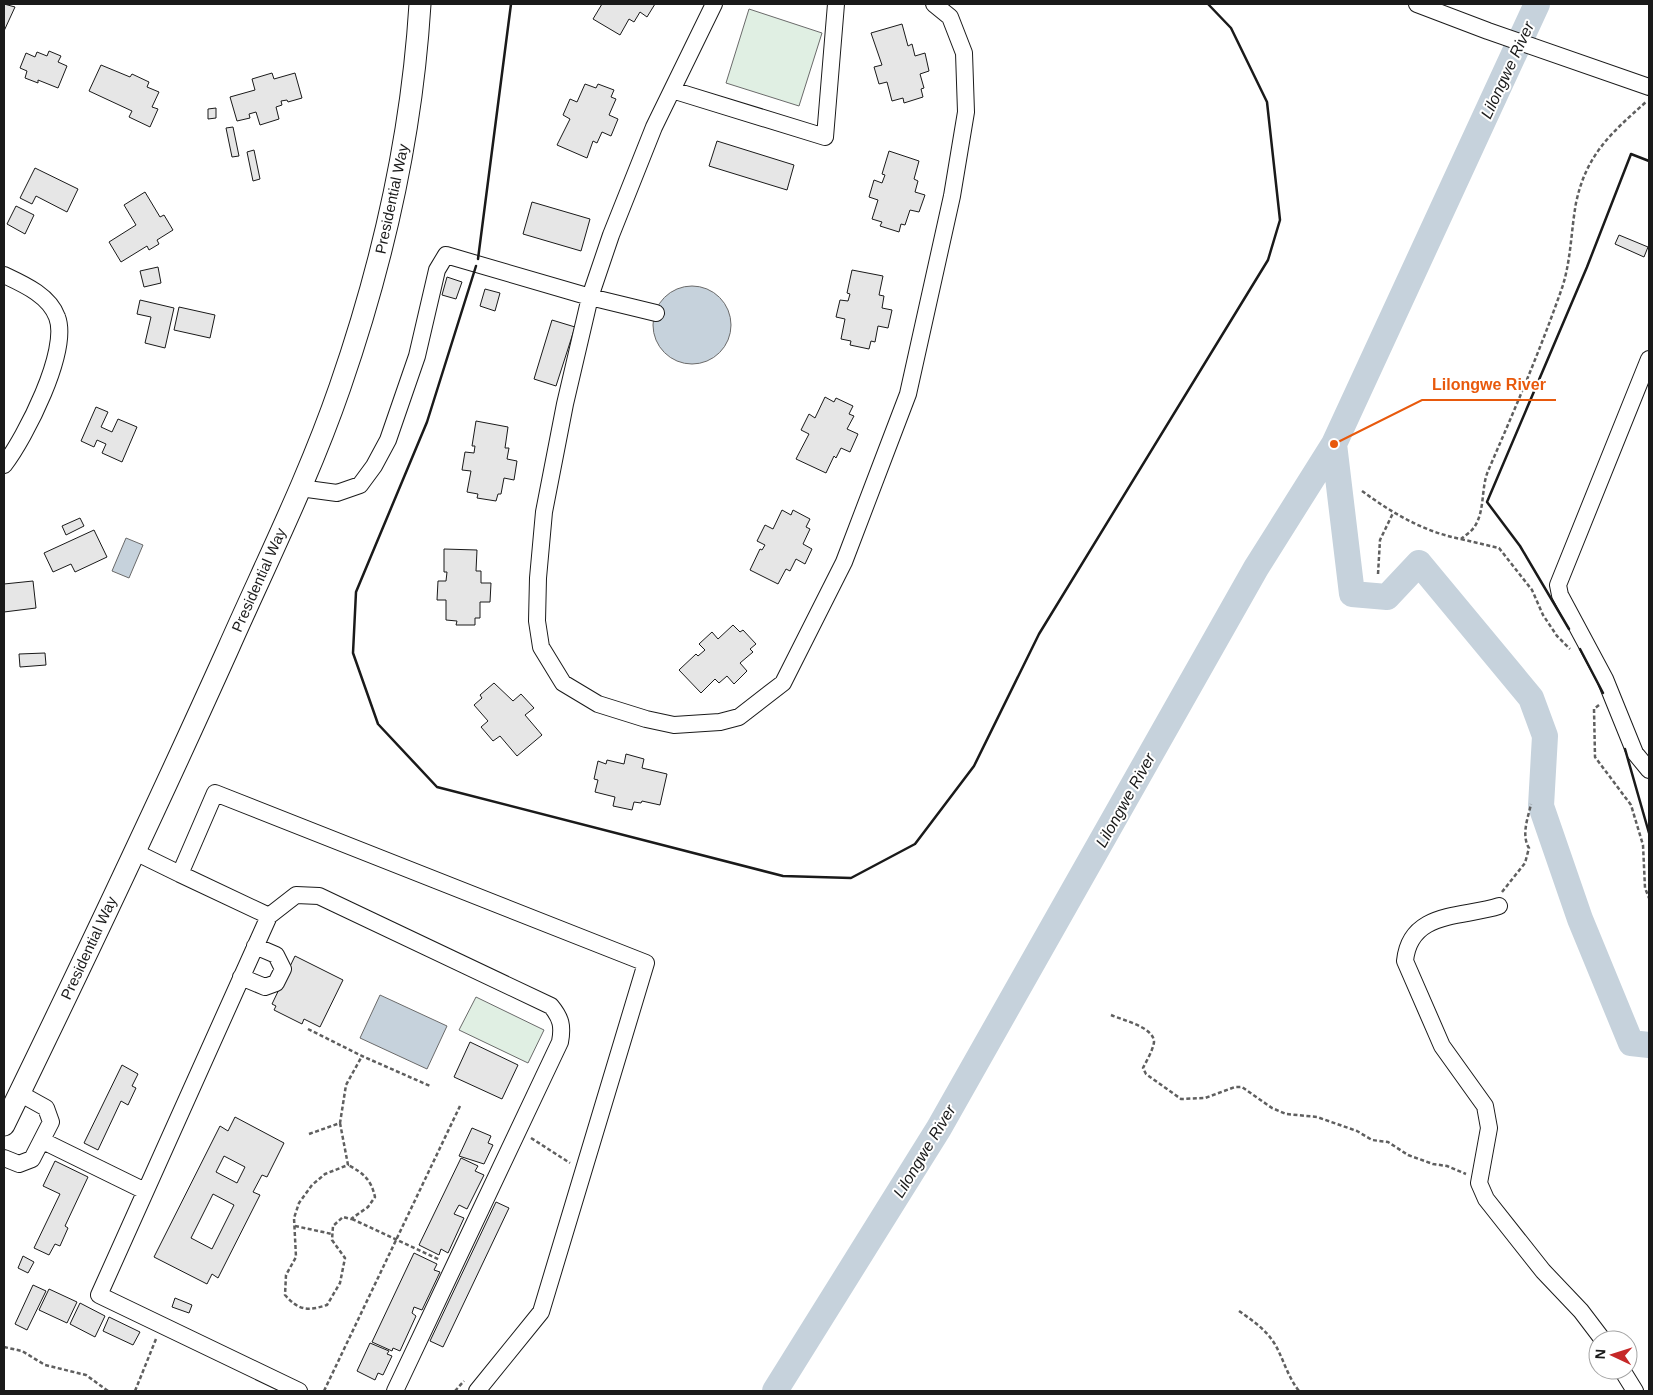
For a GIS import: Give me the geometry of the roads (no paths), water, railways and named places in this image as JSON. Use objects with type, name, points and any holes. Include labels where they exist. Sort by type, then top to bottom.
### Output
[{"type":"main road","name":"Presidential Way","points":[[4,1125],[169,780],[300,488],[339,389],[381,251],[404,143],[420,4]]},
{"type":"street","points":[[714,4],[654,127],[614,226],[590,297],[565,404],[544,512],[537,621],[541,647],[563,683],[598,704],[646,720],[674,725],[720,722],[739,717],[783,683],[844,562],[908,394],[952,196],[966,112],[964,53],[950,18],[934,4]]},
{"type":"street","points":[[672,90],[825,137],[836,4]]},
{"type":"street","points":[[1417,4],[1488,31],[1649,87]]},
{"type":"street","points":[[300,488],[338,493],[360,485],[374,466],[388,440],[417,356],[437,270],[446,254],[590,297],[656,313]]},
{"type":"street","points":[[4,275],[37,293],[50,304],[57,316],[60,329],[59,346],[48,383],[23,434],[4,466]]},
{"type":"street","points":[[1649,359],[1558,585],[1560,595],[1606,679],[1635,753],[1649,770]]},
{"type":"street","points":[[180,874],[215,792],[646,963],[541,1312],[477,1391]]},
{"type":"street","points":[[135,852],[269,916]]},
{"type":"street","points":[[299,1391],[99,1295],[269,916],[296,894],[319,896],[551,1006],[560,1016],[563,1028],[560,1042],[517,1129],[455,1266],[395,1391]]},
{"type":"street","points":[[1499,906],[1450,914],[1431,922],[1416,933],[1406,948],[1405,961],[1442,1046],[1485,1106],[1489,1128],[1479,1183],[1486,1199],[1544,1271],[1581,1311],[1595,1330]]},
{"type":"street","points":[[242,977],[264,986],[276,983],[283,969],[276,955],[255,946]]},
{"type":"street","points":[[4,1158],[19,1164],[26,1163],[37,1153],[49,1129],[50,1114],[40,1103],[19,1093]]},
{"type":"street","points":[[43,1141],[145,1192]]},
{"type":"street","points":[[1628,1380],[1635,1391]]},
{"type":"waterway","name":"Lilongwe River","points":[[775,1391],[939,1128],[1256,568],[1334,444],[1537,4]]},
{"type":"waterway","points":[[1334,444],[1352,594],[1387,597],[1419,563],[1531,698],[1545,736],[1541,806],[1580,919],[1631,1043],[1649,1045]]},
{"type":"place","name":"Lilongwe River","points":[[1334,444]]}]
